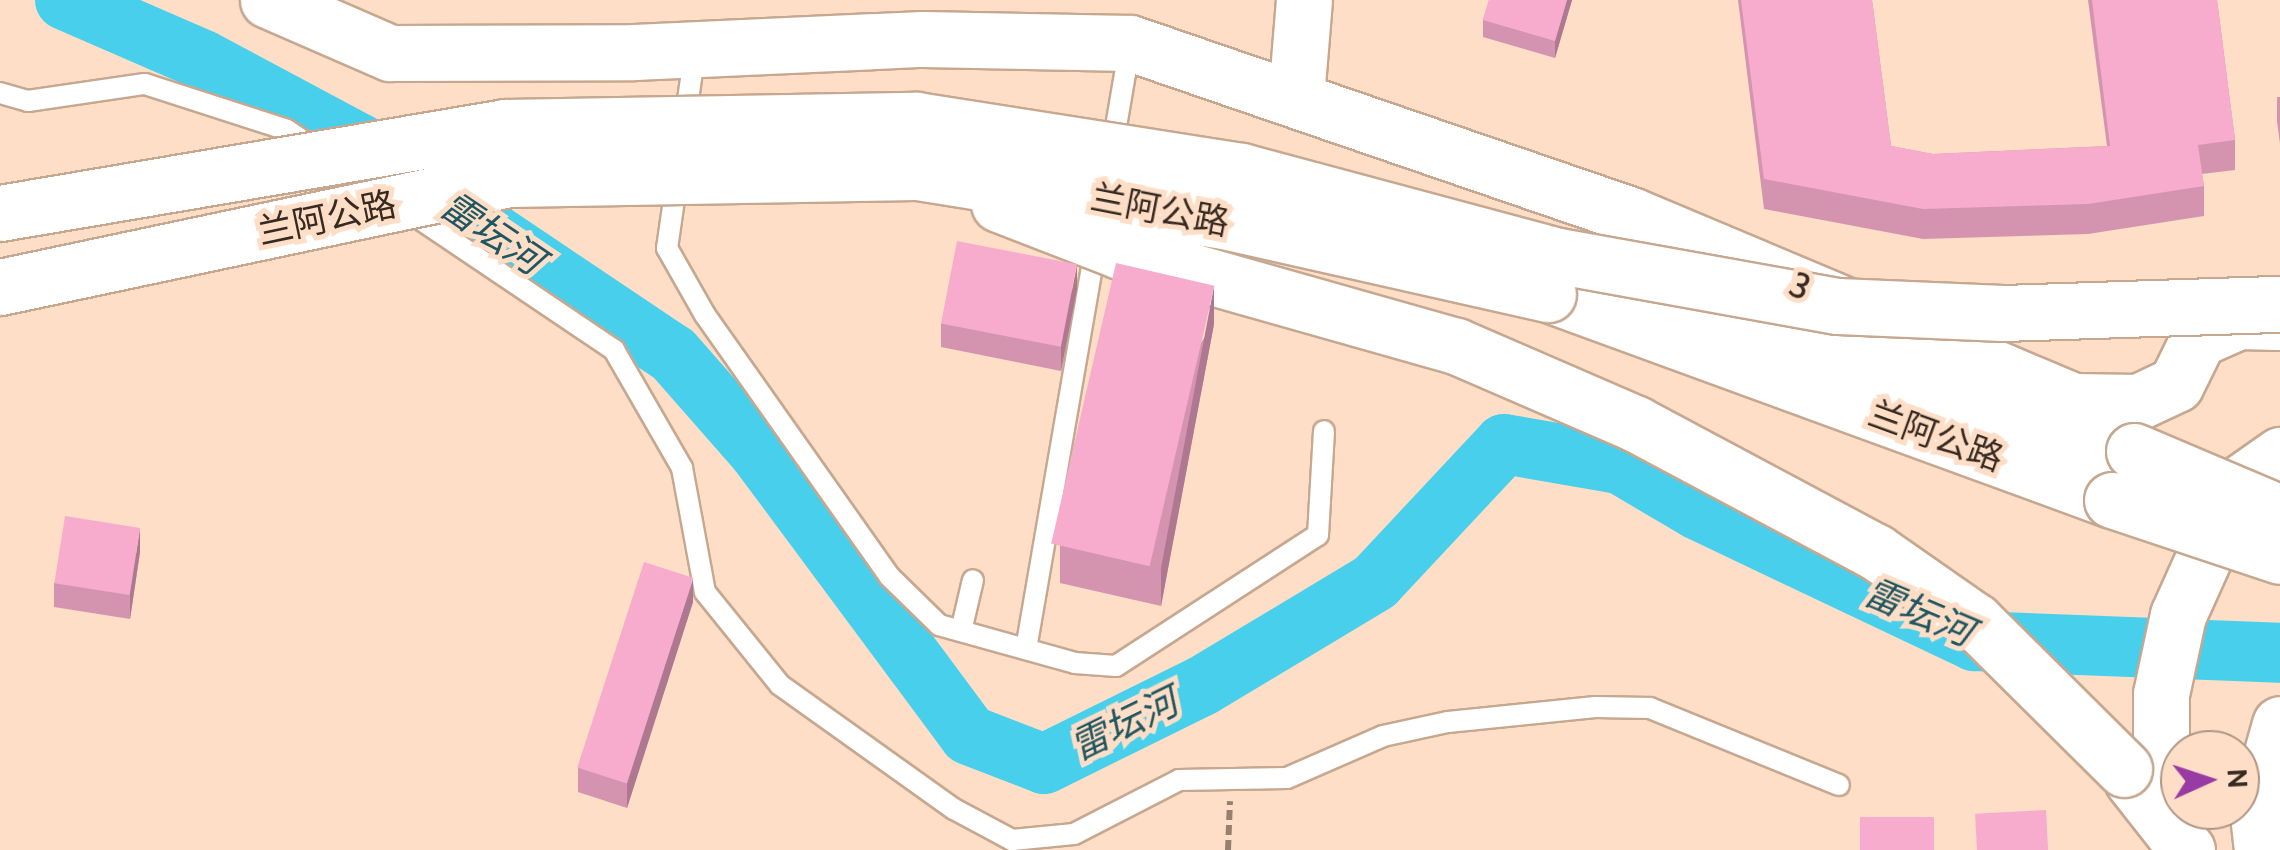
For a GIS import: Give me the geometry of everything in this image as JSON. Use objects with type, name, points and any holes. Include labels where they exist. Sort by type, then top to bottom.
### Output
[{"type":"main road","name":"3","points":[[268,0],[390,53],[695,48],[923,39],[1130,43],[1631,214],[2074,401],[2138,402],[2176,384],[2198,340],[2239,321],[2280,322]]},
{"type":"main road","points":[[1296,97],[1304,0]]},
{"type":"main road","name":"兰阿公路","points":[[0,213],[505,127],[916,120],[1240,171],[1554,275],[2134,451],[2280,514]]},
{"type":"main road","points":[[917,172],[1120,251],[1456,346],[1636,424],[1876,552],[1975,621],[2143,756],[2160,776]]},
{"type":"main road","name":"兰阿公路","points":[[0,287],[509,179],[917,172],[1554,275],[2280,556]]},
{"type":"main road","points":[[1554,275],[1838,306],[2003,313],[2280,304]]},
{"type":"main road","points":[[2187,850],[2143,756],[2199,558],[2236,486],[2280,455]]},
{"type":"main road","points":[[2262,850],[2257,806],[2280,724]]},
{"type":"lane","points":[[1026,649],[1130,43]]},
{"type":"lane","points":[[695,48],[667,248],[704,315],[889,576],[939,626],[1026,649],[1116,666],[1318,535],[1324,432]]},
{"type":"lane","points":[[0,93],[28,100],[145,84],[287,130],[614,350],[682,468],[705,592],[780,685],[954,809],[1012,840],[1074,834],[1179,780],[1287,778],[1383,736],[1448,722],[1595,707],[1650,708],[1839,785]]},
{"type":"lane","points":[[961,632],[973,580]]},
{"type":"path","points":[[1228,850],[1229,779]]},
{"type":"building","points":[[1489,0],[1567,0],[1555,41],[1483,20]]},
{"type":"building","points":[[1741,0],[1872,0],[1891,146],[1933,154],[2110,146],[2092,0],[2217,0],[2235,140],[2198,145],[2204,186],[2088,204],[1923,209],[1764,179]]},
{"type":"building","points":[[957,241],[1077,264],[1061,347],[941,323]]},
{"type":"building","points":[[1116,263],[1214,286],[1150,566],[1051,544]]},
{"type":"building","points":[[65,516],[140,528],[129,595],[54,583]]},
{"type":"building","points":[[644,562],[693,578],[627,783],[577,767]]},
{"type":"building","points":[[2046,810],[2048,850],[1977,850],[1975,814]]},
{"type":"building","points":[[1860,817],[1934,817],[1934,850],[1860,850]]},
{"type":"waterway","name":"雷坛河","points":[[65,0],[203,60],[360,144],[673,354],[759,452],[969,735],[1044,764],[1202,686],[1375,582],[1504,444],[1620,464],[1698,510],[1974,641],[2280,653]]}]
